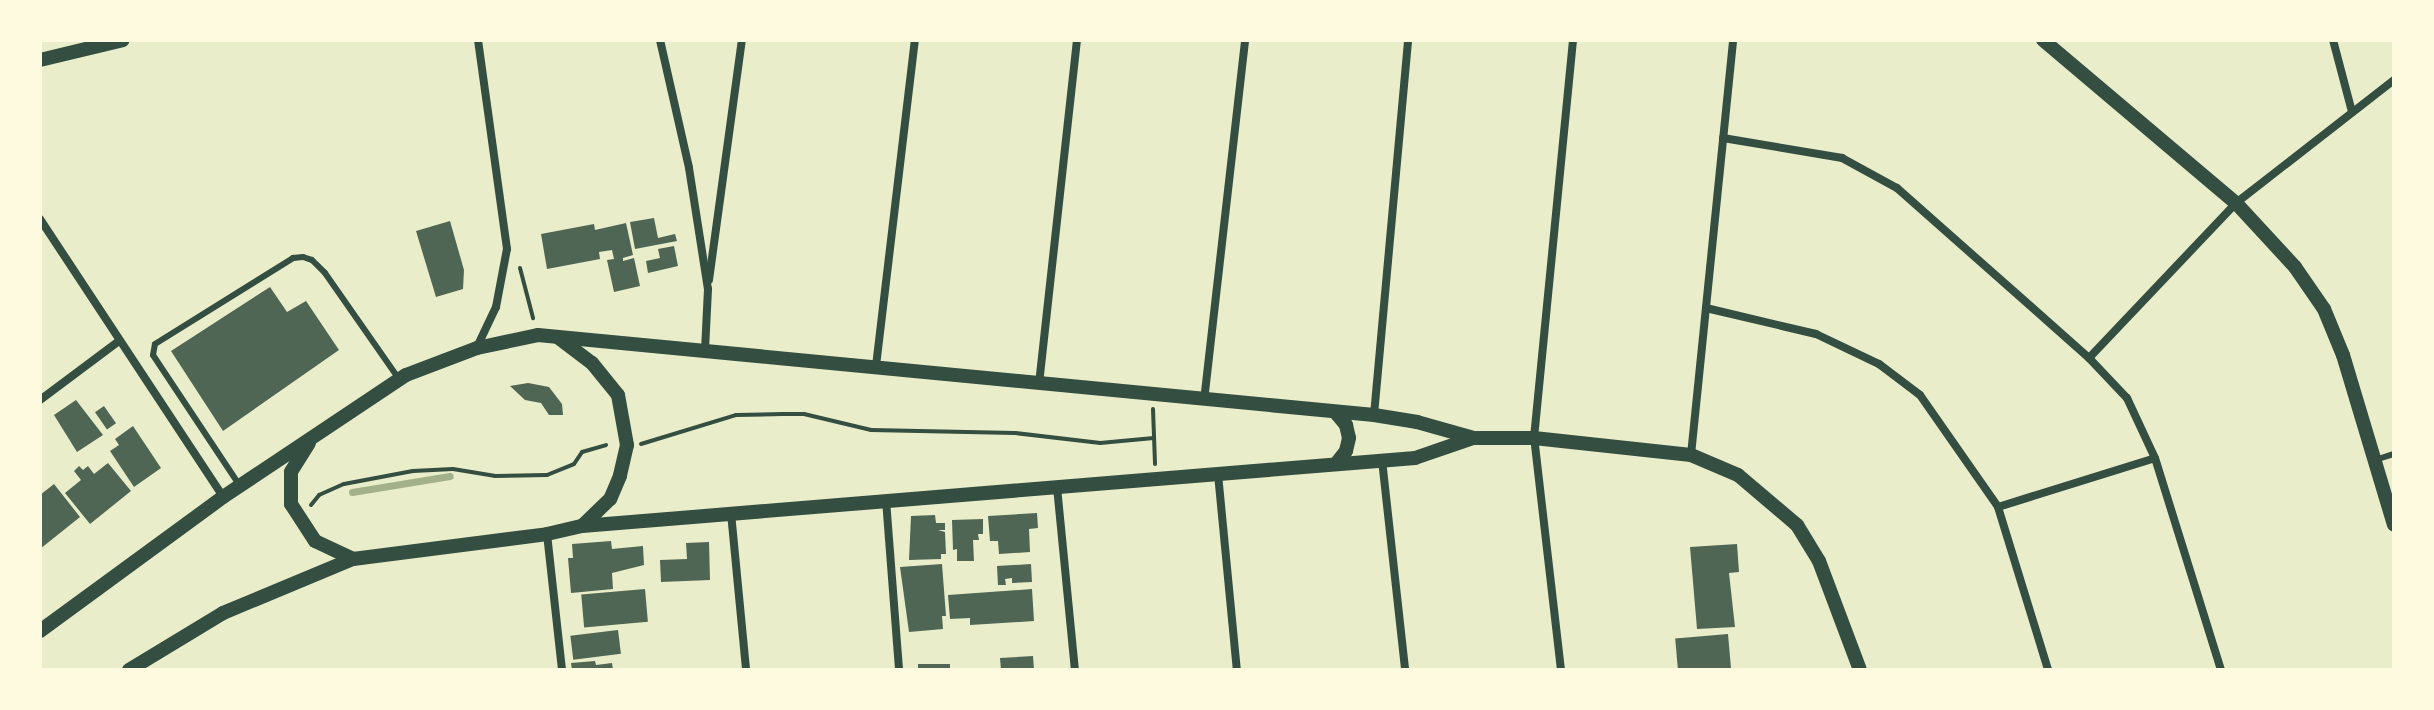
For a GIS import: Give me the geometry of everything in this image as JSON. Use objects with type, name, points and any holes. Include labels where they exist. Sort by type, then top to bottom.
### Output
[{"type":"street","points":[[40,60],[85,46],[123,40]]},
{"type":"street","points":[[477,348],[496,307],[507,249],[478,40]]},
{"type":"street","points":[[660,40],[689,168],[708,289]]},
{"type":"street","points":[[705,350],[708,289],[742,40]]},
{"type":"street","points":[[876,366],[915,40]]},
{"type":"street","points":[[1039,385],[1077,40]]},
{"type":"street","points":[[1204,402],[1245,40]]},
{"type":"street","points":[[1374,415],[1408,40]]},
{"type":"street","points":[[1561,670],[1534,438],[1573,40]]},
{"type":"street","points":[[1691,455],[1733,40]]},
{"type":"street","points":[[2043,40],[2236,203],[2295,267],[2324,309],[2343,355],[2394,525]]},
{"type":"street","points":[[2333,40],[2352,112]]},
{"type":"street","points":[[2089,358],[2236,203],[2394,80]]},
{"type":"street","points":[[1723,138],[1842,158],[1897,188],[2089,358],[2127,398],[2155,458],[2221,670]]},
{"type":"street","points":[[40,219],[223,497]]},
{"type":"street","points":[[1706,308],[1816,334],[1879,364],[1920,395],[1998,507],[2048,670]]},
{"type":"street","points":[[40,631],[223,497],[399,379],[477,348],[538,335],[876,366],[1204,402],[1374,415],[1417,422],[1474,438],[1534,438],[1691,455],[1738,475],[1797,525],[1819,561],[1860,670]]},
{"type":"street","points":[[558,337],[592,363],[618,395],[627,445],[620,476],[610,499],[582,526]]},
{"type":"street","points":[[40,400],[119,341]]},
{"type":"street","points":[[1336,413],[1346,425],[1349,438],[1346,451],[1336,464]]},
{"type":"street","points":[[313,436],[291,472],[291,504],[315,541],[353,559]]},
{"type":"street","points":[[131,669],[223,613],[353,559],[547,534],[582,526],[1415,458],[1474,438]]},
{"type":"street","points":[[1998,507],[2155,458]]},
{"type":"street","points":[[1382,460],[1405,670]]},
{"type":"street","points":[[1218,474],[1237,670]]},
{"type":"street","points":[[1057,487],[1075,670]]},
{"type":"street","points":[[886,500],[899,670]]},
{"type":"street","points":[[731,513],[746,670]]},
{"type":"street","points":[[547,534],[562,670]]},
{"type":"lane","points":[[240,486],[153,355],[155,344],[293,258],[303,257],[312,260],[325,273],[399,379]]},
{"type":"lane","points":[[2374,461],[2394,454]]},
{"type":"path","points":[[519,264],[538,335]]},
{"type":"path","points":[[1153,406],[1155,466]]},
{"type":"path","points":[[639,444],[736,415],[783,414],[804,414],[871,430],[1015,433],[1100,443],[1154,438]]},
{"type":"path","points":[[309,508],[328,490],[400,473],[453,469],[495,476],[547,475],[574,464],[582,452],[606,445]]},
{"type":"building","points":[[654,218],[658,238],[675,234],[677,241],[635,249],[630,222]]},
{"type":"building","points":[[450,221],[464,270],[463,289],[436,297],[416,231]]},
{"type":"building","points":[[626,223],[633,255],[623,258],[623,261],[634,258],[640,286],[614,292],[607,260],[614,259],[612,250],[599,252],[600,259],[547,269],[541,234],[594,224],[595,230]]},
{"type":"building","points":[[674,246],[678,266],[648,273],[646,261],[660,258],[658,249]]},
{"type":"building","points":[[270,287],[287,312],[306,301],[339,350],[223,431],[171,351]]},
{"type":"building","points":[[528,383],[549,387],[562,404],[563,415],[549,415],[541,403],[525,400],[510,386]]},
{"type":"building","points":[[76,400],[103,435],[77,452],[54,415]]},
{"type":"building","points":[[104,406],[116,423],[107,430],[95,412]]},
{"type":"building","points":[[133,426],[161,468],[134,487],[110,451],[119,445],[115,439]]},
{"type":"building","points":[[108,463],[131,491],[90,524],[65,493],[81,480],[74,471],[79,466],[83,470],[88,466],[94,474]]},
{"type":"building","points":[[54,484],[80,517],[40,549],[40,495]]},
{"type":"building","points":[[1037,513],[1038,528],[1029,529],[1030,552],[999,554],[998,541],[990,541],[988,516]]},
{"type":"building","points":[[935,515],[936,523],[945,523],[945,530],[938,530],[945,532],[946,554],[941,554],[941,559],[909,560],[911,516]]},
{"type":"building","points":[[983,519],[983,534],[978,534],[979,540],[973,540],[974,561],[957,561],[957,549],[953,550],[952,520]]},
{"type":"building","points":[[611,541],[612,549],[643,546],[644,565],[612,573],[613,589],[571,593],[568,558],[573,558],[572,544]]},
{"type":"building","points":[[709,542],[710,580],[661,582],[660,560],[687,559],[686,543]]},
{"type":"building","points":[[1737,544],[1739,572],[1729,573],[1735,627],[1697,629],[1690,547]]},
{"type":"building","points":[[942,564],[946,616],[942,616],[943,629],[909,632],[900,567]]},
{"type":"building","points":[[1031,564],[1032,582],[1012,583],[1012,578],[1005,579],[1006,585],[998,585],[997,566]]},
{"type":"building","points":[[645,589],[648,622],[584,627],[581,595]]},
{"type":"building","points":[[1032,589],[1034,621],[970,625],[970,618],[950,619],[948,595]]},
{"type":"building","points":[[618,630],[621,654],[573,660],[570,636]]},
{"type":"building","points":[[1728,634],[1731,670],[1678,670],[1675,639]]},
{"type":"building","points":[[1033,656],[1034,670],[1001,670],[1000,658]]},
{"type":"building","points":[[595,661],[596,665],[612,663],[613,670],[572,670],[571,663]]},
{"type":"building","points":[[918,664],[950,664],[950,670],[918,670]]},
{"type":"waterway","points":[[352,492],[450,476]]}]
